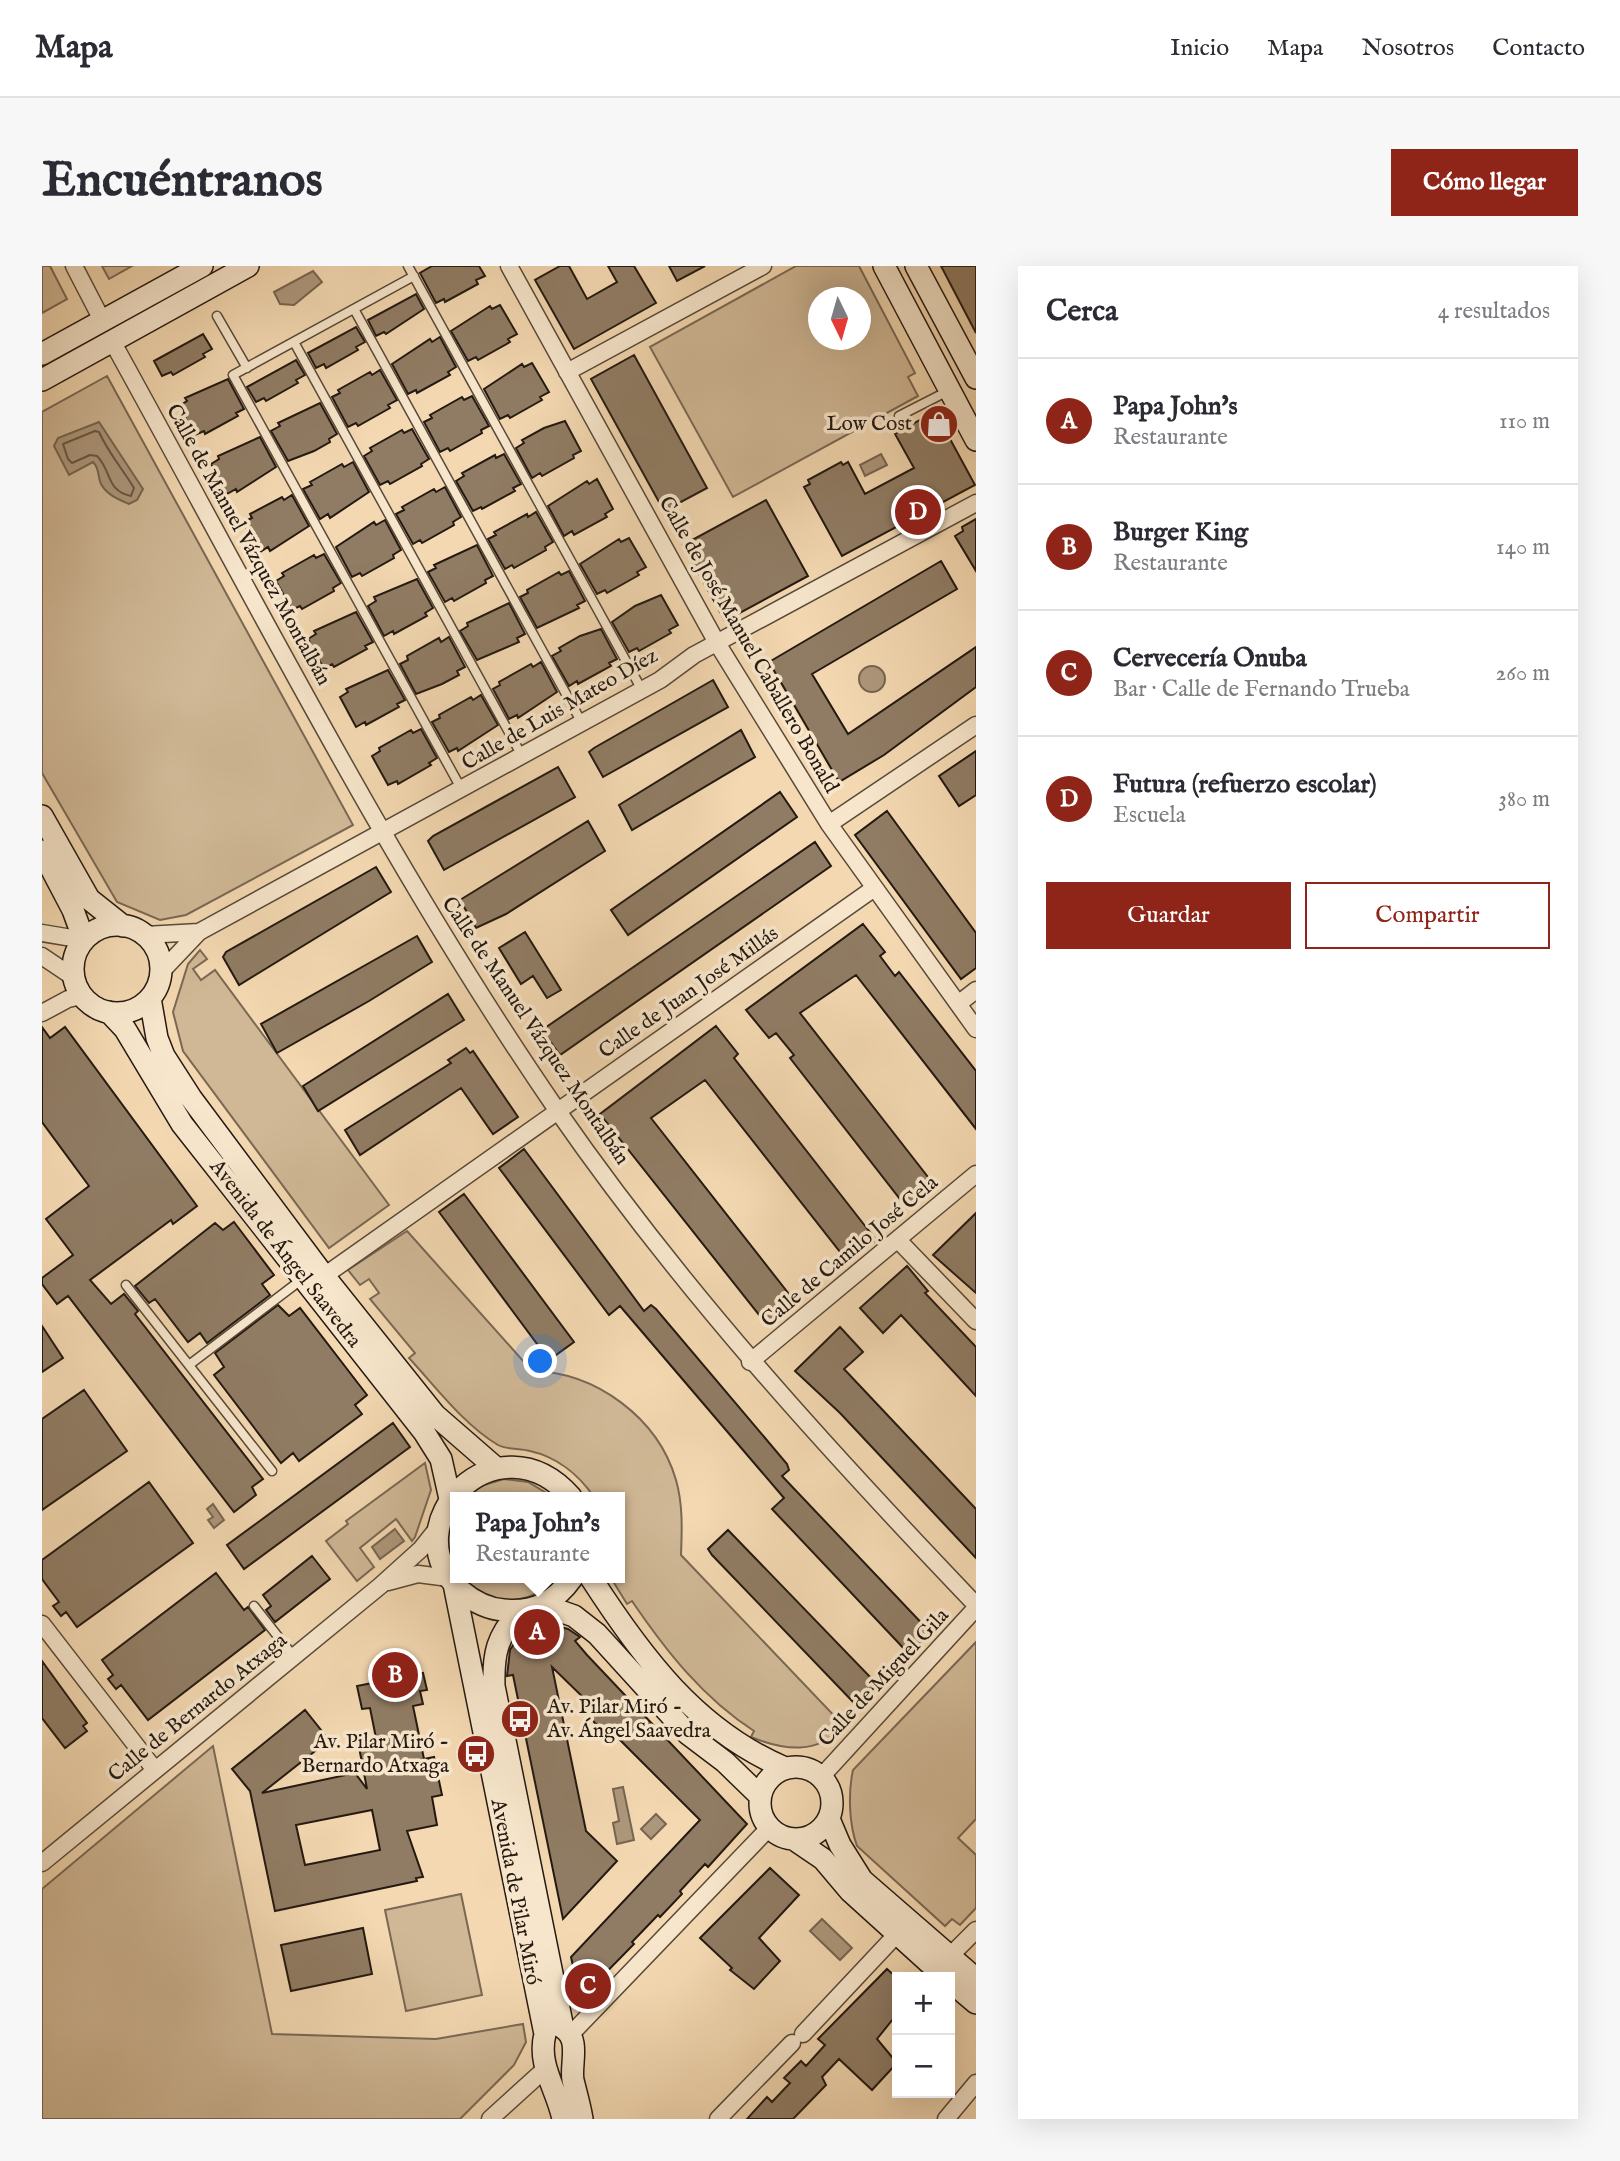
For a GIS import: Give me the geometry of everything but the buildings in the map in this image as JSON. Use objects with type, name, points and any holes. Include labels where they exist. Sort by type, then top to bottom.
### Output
[{"type":"street","points":[[74,266],[102,320]]},
{"type":"street","points":[[42,354],[202,266]]},
{"type":"street","points":[[42,380],[248,266]]},
{"type":"street","name":"Calle de José Manuel Caballero Bonald","points":[[509,266],[718,643],[829,824],[873,889],[976,1029]]},
{"type":"street","points":[[567,372],[763,266]]},
{"type":"street","points":[[884,266],[976,440]]},
{"type":"street","points":[[916,266],[976,378]]},
{"type":"street","name":"Calle de Manuel Vázquez Montalbán","points":[[112,341],[384,833],[464,969],[557,1110],[674,1268],[750,1362],[840,1463],[976,1607]]},
{"type":"street","name":"Calle de Luis Mateo Díez","points":[[160,972],[199,932],[642,691],[694,654],[976,503]]},
{"type":"street","points":[[829,824],[976,725]]},
{"type":"street","points":[[42,816],[89,899],[123,926],[145,935],[154,946],[160,972],[150,998],[132,1010],[109,1012],[90,1004],[78,986],[42,956]]},
{"type":"street","points":[[42,851],[74,911],[84,940]]},
{"type":"street","name":"Calle de Juan José Millás","points":[[314,1277],[873,889]]},
{"type":"street","points":[[42,1013],[68,999],[78,986],[77,951],[84,940],[102,928],[123,926]]},
{"type":"street","name":"Calle de Luis Mateo Díez","points":[[145,935],[199,932]]},
{"type":"street","points":[[42,933],[84,940]]},
{"type":"street","points":[[958,1004],[976,990]]},
{"type":"street","name":"Avenida de Ángel Saavedra","points":[[150,998],[157,1038],[175,1076],[424,1432],[441,1459],[450,1499]]},
{"type":"street","name":"Avenida de Ángel Saavedra","points":[[109,1012],[125,1029],[182,1124],[435,1415],[496,1468]]},
{"type":"street","name":"Calle de Camilo José Cela","points":[[750,1362],[976,1174]]},
{"type":"street","points":[[898,1240],[976,1321]]},
{"type":"street","points":[[458,1492],[478,1474],[496,1468],[517,1466],[538,1471],[566,1492]]},
{"type":"street","points":[[440,1525],[450,1499]]},
{"type":"street","name":"Avenida de Pilar Miró","points":[[440,1525],[440,1555],[450,1579]]},
{"type":"street","name":"Calle de Bernardo Atxaga","points":[[42,1863],[380,1586],[421,1549],[440,1525]]},
{"type":"street","name":"Calle de Bernardo Atxaga","points":[[380,1586],[399,1577],[418,1574],[450,1581]]},
{"type":"street","name":"Avenida de Pilar Miró","points":[[451,1583],[559,2032]]},
{"type":"street","points":[[453,1583],[470,1600],[491,1609],[519,1612],[543,1605],[555,1598],[568,1583]]},
{"type":"street","points":[[594,1583],[618,1620],[659,1672],[703,1719],[737,1745],[785,1768],[811,1769],[822,1776],[833,1797],[829,1819],[821,1830],[809,1838],[795,1840]]},
{"type":"street","points":[[543,1605],[574,1616],[597,1634],[688,1734],[760,1796]]},
{"type":"street","name":"Calle de Miguel Gila","points":[[822,1776],[976,1607]]},
{"type":"street","name":"Avenida de Pilar Miró","points":[[519,1612],[506,1627],[493,1656],[494,1686],[559,2032]]},
{"type":"street","points":[[42,1624],[155,1770]]},
{"type":"street","points":[[785,1768],[765,1784],[760,1796],[763,1818],[769,1828],[795,1840],[823,1859],[850,1891],[896,1935],[947,1967],[976,1979]]},
{"type":"street","points":[[829,1819],[840,1845],[862,1880],[947,1967]]},
{"type":"street","points":[[563,2119],[557,2076],[559,2032],[769,1828]]},
{"type":"street","points":[[947,1967],[976,1930]]},
{"type":"street","points":[[718,2119],[896,1935]]},
{"type":"street","points":[[955,1985],[976,2003]]},
{"type":"street","points":[[559,2032],[557,2076],[582,2119]]},
{"type":"street","points":[[490,2119],[557,2076]]},
{"type":"street","points":[[946,2119],[976,2083]]},
{"type":"lane","points":[[408,266],[642,691]]},
{"type":"lane","points":[[414,276],[233,375],[462,790]]},
{"type":"lane","points":[[354,309],[582,724]]},
{"type":"lane","points":[[217,316],[247,368]]},
{"type":"lane","points":[[294,342],[523,756]]},
{"type":"lane","points":[[900,416],[950,390]]},
{"type":"lane","points":[[189,1366],[314,1277]]},
{"type":"lane","points":[[126,1285],[272,1471]]},
{"type":"lane","points":[[254,1606],[294,1657]]},
{"type":"shaded area","points":[[42,266],[50,266],[67,299],[42,313]]},
{"type":"shaded area","points":[[102,266],[132,266],[109,279]]},
{"type":"shaded area","points":[[796,266],[859,266],[870,287],[808,287],[808,350],[871,350],[871,289],[915,373],[908,377],[918,396],[733,497],[650,347]]},
{"type":"shaded area","points":[[107,376],[353,825],[186,915],[160,920],[117,902],[42,773],[42,412]]},
{"type":"shaded area","points":[[200,950],[207,959],[193,969],[201,980],[215,970],[389,1205],[329,1248],[183,1051],[173,1012],[188,964]]},
{"type":"shaded area","points":[[407,1231],[532,1371],[556,1373],[579,1380],[621,1403],[639,1419],[655,1437],[676,1480],[681,1508],[681,1555],[843,1725],[823,1742],[800,1748],[776,1745],[751,1737],[754,1731],[702,1689],[658,1638],[632,1601],[627,1604],[614,1583],[625,1583],[625,1492],[590,1492],[574,1474],[558,1462],[526,1450],[505,1448],[486,1437],[462,1416],[409,1358],[415,1353],[370,1299],[379,1293],[369,1279],[360,1285],[348,1270]]},
{"type":"shaded area","points":[[425,1463],[431,1490],[415,1537],[412,1541],[396,1519],[360,1548],[374,1567],[357,1581],[326,1541],[348,1524],[346,1521]]},
{"type":"shaded area","points":[[504,1479],[528,1482],[545,1492],[474,1492],[481,1486]]},
{"type":"shaded area","points":[[469,1583],[552,1583],[535,1594],[511,1600],[498,1600],[475,1589]]},
{"type":"shaded area","points":[[976,1642],[976,1819],[958,1838],[976,1855],[976,1908],[960,1925],[952,1919],[945,1926],[857,1846],[851,1818],[851,1779],[853,1770]]},
{"type":"shaded area","points":[[213,1746],[272,2034],[436,2039],[523,2024],[526,2042],[514,2065],[460,2119],[42,2119],[42,1889]]},
{"type":"shaded area","points":[[461,1894],[482,1995],[406,2011],[385,1910]]},
{"type":"water","points":[[313,271],[322,282],[294,305],[280,304],[274,292]]},
{"type":"water","points":[[99,422],[143,489],[137,500],[129,504],[103,488],[93,462],[69,475],[54,446],[58,438]]},
{"type":"water","points":[[881,454],[887,465],[865,476],[860,465]]},
{"type":"water","points":[[872,666],[882,669],[885,679],[882,689],[872,692],[862,689],[859,679],[862,669]]},
{"type":"water","points":[[213,1504],[224,1520],[214,1528],[208,1520],[213,1517],[207,1509]]},
{"type":"water","points":[[395,1529],[404,1541],[380,1559],[372,1547]]},
{"type":"water","points":[[623,1787],[634,1840],[617,1844],[613,1823],[619,1821],[613,1789]]},
{"type":"water","points":[[656,1814],[666,1824],[651,1839],[641,1829]]},
{"type":"water","points":[[822,1919],[852,1948],[840,1960],[810,1931]]},
{"type":"place","name":"Low Cost","points":[[939,424]]},
{"type":"place","name":"Futura (refuerzo escolar)","points":[[918,512]]},
{"type":"place","name":"Papa John's","points":[[537,1632]]},
{"type":"place","name":"Burger King","points":[[395,1675]]},
{"type":"place","name":"Av. Pilar Miró - Av. Ángel Saavedra","points":[[520,1719]]},
{"type":"place","name":"Av. Pilar Miró - Bernardo Atxaga","points":[[476,1754]]},
{"type":"place","name":"Cervecería Onuba","points":[[588,1986]]}]
